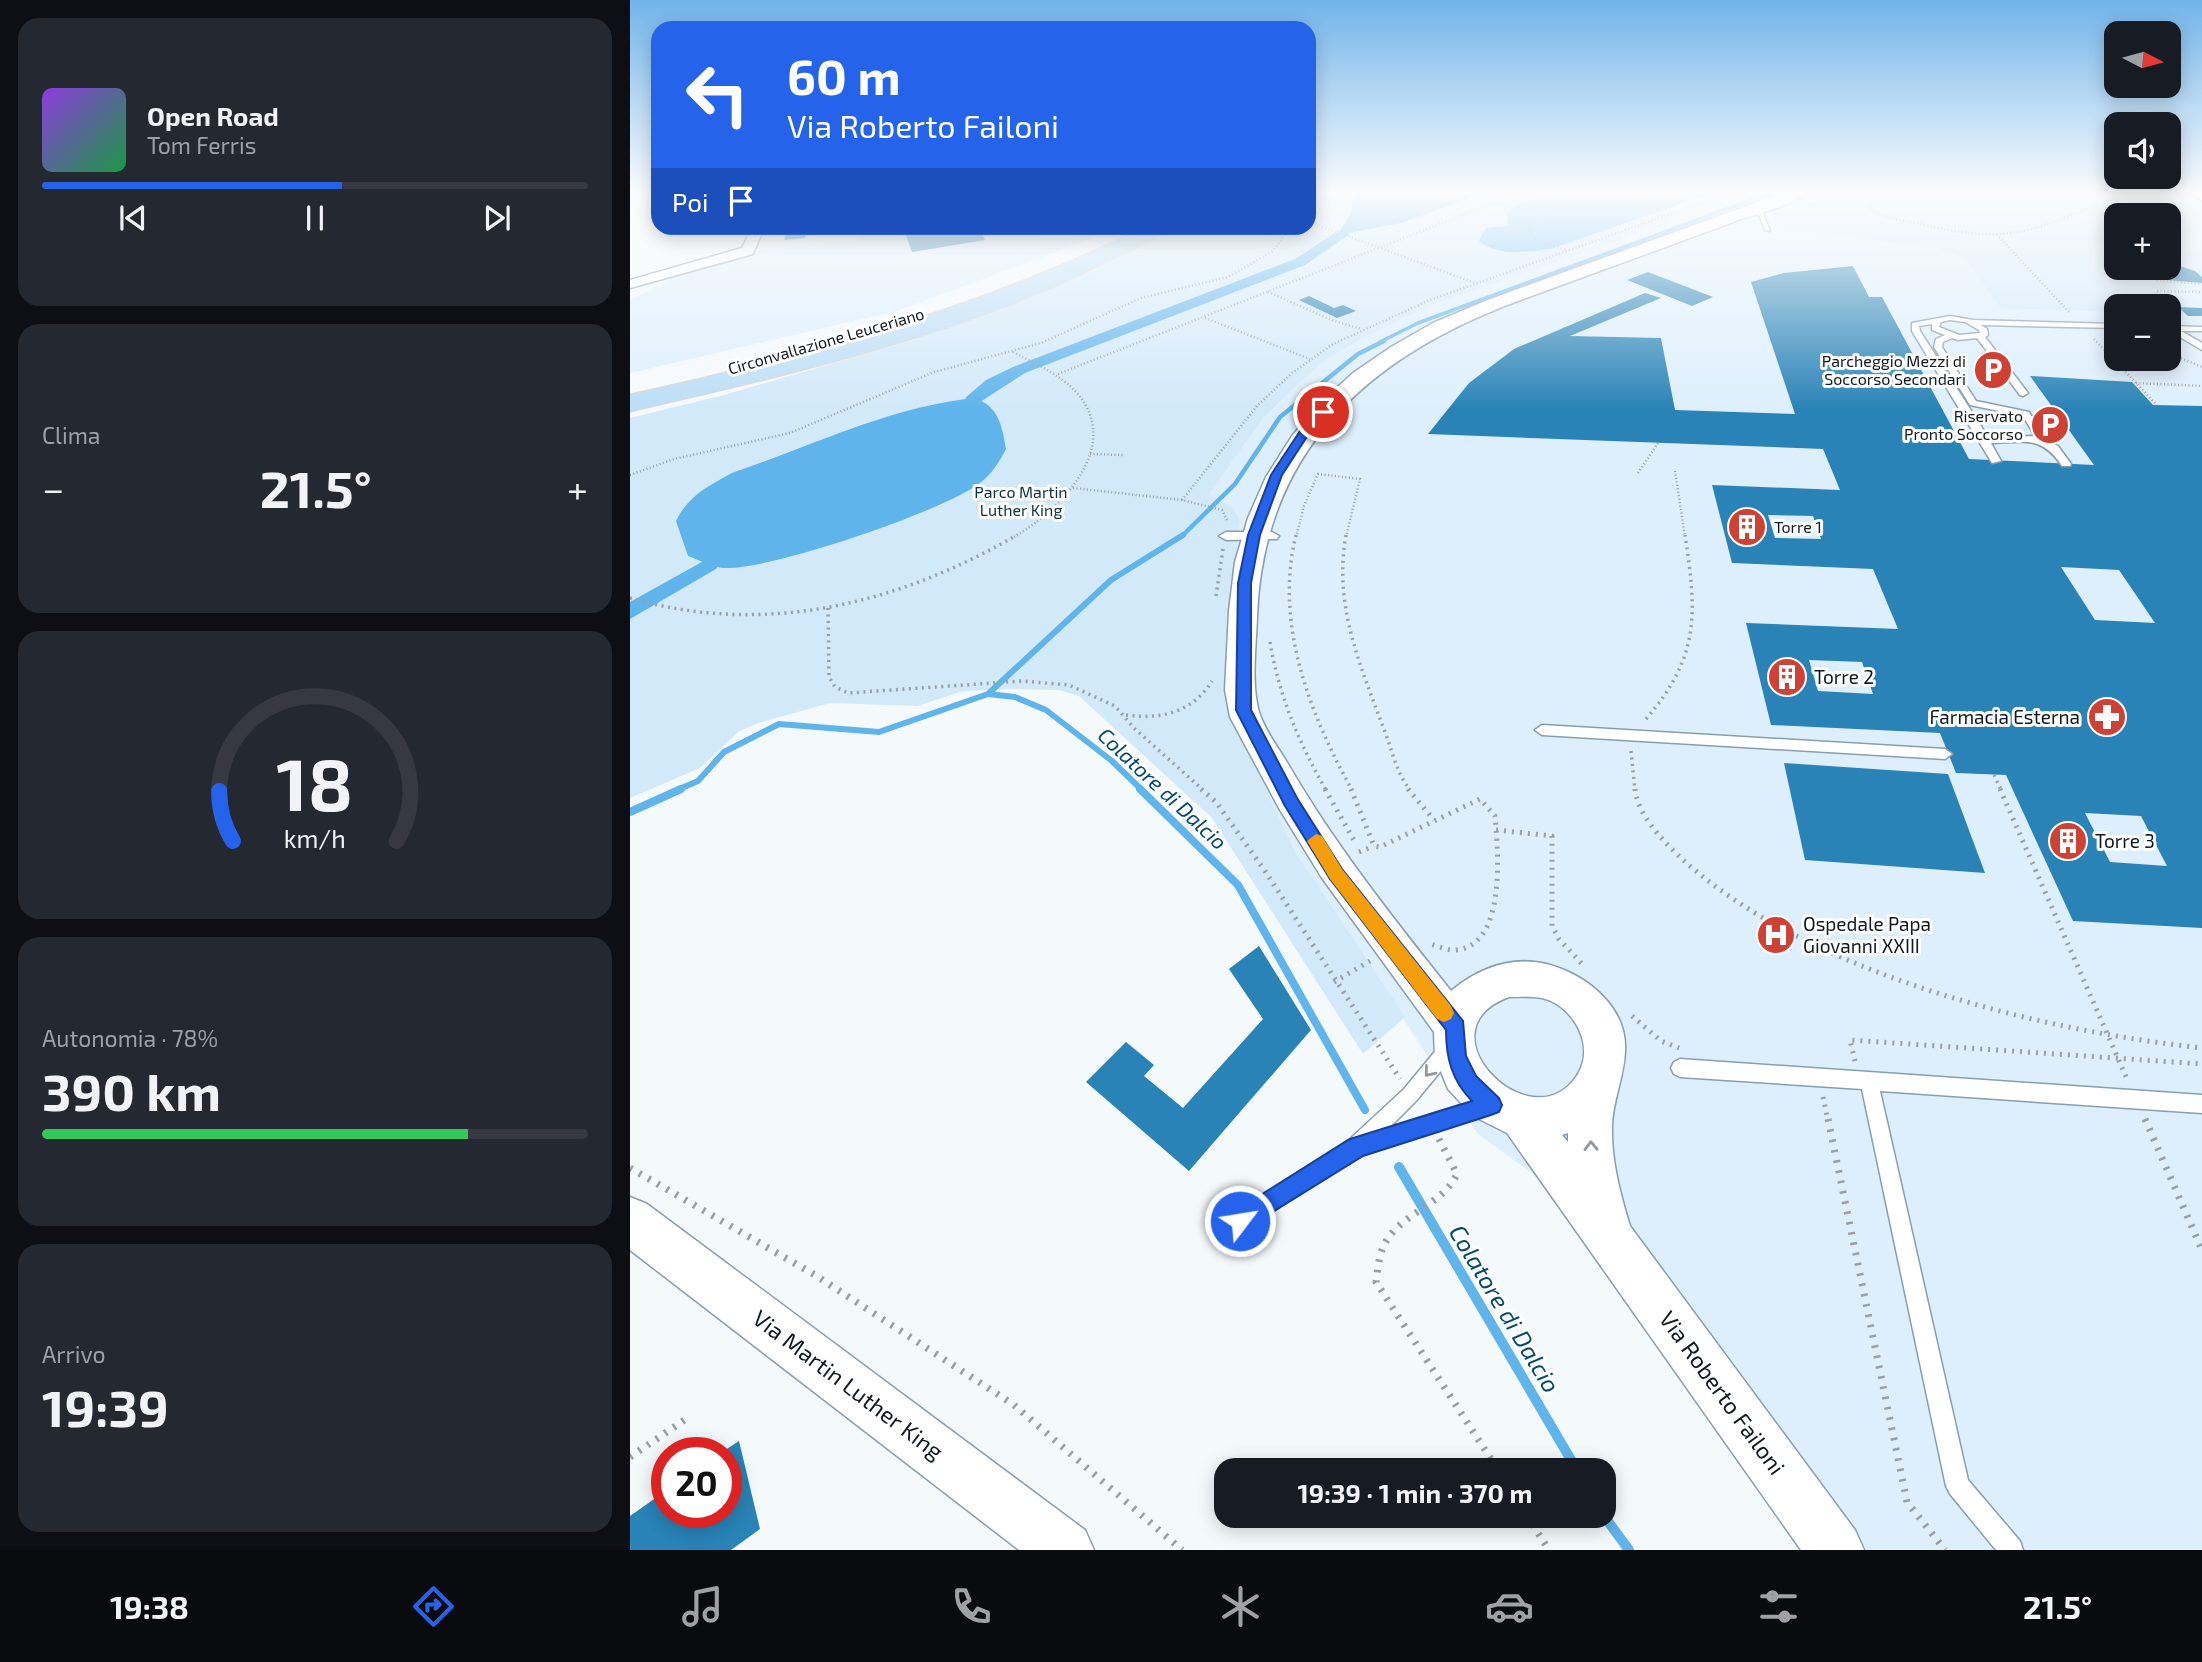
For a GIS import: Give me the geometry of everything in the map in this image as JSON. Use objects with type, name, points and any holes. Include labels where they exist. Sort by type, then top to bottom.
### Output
[{"type":"highway","points":[[630,381],[761,353],[896,315],[1037,264]]},
{"type":"highway","name":"Circonvallazione Leuceriano","points":[[630,391],[792,353],[920,316],[1057,264]]},
{"type":"highway","name":"Circonvallazione Leuceriano","points":[[630,403],[736,379],[929,324],[1084,264]]},
{"type":"highway","points":[[630,412],[738,386],[894,341],[929,324]]},
{"type":"street","points":[[630,284],[700,264]]},
{"type":"street","name":"Via Roberto Failoni","points":[[1456,1034],[1336,874],[1291,802],[1243,710],[1245,583],[1263,536],[1276,475],[1306,430],[1340,393],[1382,362],[1441,327],[1628,264]]},
{"type":"street","points":[[1226,536],[1263,536]]},
{"type":"street","name":"Via Roberto Failoni","points":[[1609,1236],[1591,1175],[1590,1127],[1595,1088],[1604,1069],[1605,1048],[1600,1027],[1586,1004],[1565,987],[1534,976],[1502,979],[1481,990],[1465,1006],[1456,1034],[1456,1056],[1469,1083],[1506,1111],[1609,1236],[1835,1550]]},
{"type":"street","points":[[1506,1111],[1550,1116],[1576,1107],[1595,1088]]},
{"type":"street","name":"Via Martin Luther King","points":[[630,1221],[1041,1544]]},
{"type":"lane","points":[[1996,461],[1916,331],[1915,324],[1950,318],[1974,322],[2104,326]]},
{"type":"lane","points":[[1937,320],[1935,328],[1951,337]]},
{"type":"lane","points":[[1974,322],[1983,329],[1984,335],[1951,337],[1939,341],[1938,347],[1973,403],[2026,414],[2042,436],[2039,441]]},
{"type":"lane","points":[[2196,329],[2199,344]]},
{"type":"lane","points":[[2181,334],[2199,344]]},
{"type":"lane","points":[[1980,337],[2023,393]]},
{"type":"lane","points":[[1985,440],[2039,441],[2055,448],[2066,464]]},
{"type":"lane","points":[[1542,730],[1945,754]]},
{"type":"lane","points":[[1240,1221],[1357,1146],[1406,1100],[1456,1034]]},
{"type":"lane","points":[[1684,1060],[1819,1078],[2202,1104]]},
{"type":"lane","points":[[1869,1082],[1958,1486],[2011,1550]]},
{"type":"lane","points":[[1357,1146],[1422,1126],[1506,1111]]},
{"type":"path","points":[[630,475],[674,459],[790,433],[933,372],[1041,343],[1141,298],[1228,277],[1251,264]]},
{"type":"path","points":[[1058,374],[1335,264]]},
{"type":"path","points":[[1424,264],[1475,283]]},
{"type":"path","points":[[2024,264],[2155,403]]},
{"type":"path","points":[[2160,280],[2202,284]]},
{"type":"path","points":[[2159,294],[2156,291],[2202,292]]},
{"type":"path","points":[[1268,292],[1334,321],[1363,330]]},
{"type":"path","points":[[2181,314],[2196,329]]},
{"type":"path","points":[[1204,318],[1310,359]]},
{"type":"path","points":[[630,598],[657,607],[712,617],[785,614],[828,608],[908,589],[952,571],[1009,540],[1035,522],[1072,488],[1095,440],[1093,419],[1084,401],[1058,374],[1012,352]]},
{"type":"path","points":[[2181,358],[2202,367]]},
{"type":"path","points":[[2135,383],[2202,386]]},
{"type":"path","points":[[1638,473],[1658,443]]},
{"type":"path","points":[[1090,454],[1123,455]]},
{"type":"path","points":[[1675,471],[1693,625],[1687,655],[1660,703],[1634,731],[1629,766],[1635,797],[1665,845],[1704,881],[1807,941],[1968,1002],[2108,1036],[2202,1048]]},
{"type":"path","points":[[1374,846],[1369,822],[1345,782],[1311,706],[1292,631],[1290,563],[1301,517],[1318,474],[1360,480],[1344,534],[1342,595],[1347,627],[1365,690],[1383,728],[1400,777],[1434,820]]},
{"type":"path","points":[[1072,488],[1182,500]]},
{"type":"path","points":[[1198,503],[1222,510],[1228,517],[1216,601]]},
{"type":"path","points":[[828,608],[829,677],[835,687],[848,692],[1044,682],[1088,691],[1125,715],[1134,728],[1216,802],[1265,871],[1406,1100]]},
{"type":"path","points":[[1269,631],[1281,696],[1300,743],[1361,852]]},
{"type":"path","points":[[1125,715],[1155,719],[1181,709],[1199,697],[1215,676]]},
{"type":"path","points":[[1994,775],[2202,1251]]},
{"type":"path","points":[[1360,863],[1353,855],[1374,846],[1380,847],[1480,799],[1495,816],[1494,912],[1490,928],[1479,941],[1467,948],[1452,950],[1431,945],[1425,938]]},
{"type":"path","points":[[1496,831],[1552,836],[1552,926],[1572,954],[1590,971]]},
{"type":"path","points":[[1629,1012],[1684,1060]]},
{"type":"path","points":[[1842,1060],[1855,1061],[1850,1040],[2202,1064]]},
{"type":"path","points":[[1819,1078],[1907,1502],[1945,1550]]},
{"type":"path","points":[[1422,1126],[1457,1174],[1453,1188],[1397,1228],[1382,1247],[1376,1282],[1490,1458]]},
{"type":"path","points":[[630,1168],[815,1275],[1014,1405],[1182,1550]]},
{"type":"path","points":[[630,1457],[686,1419]]},
{"type":"path","points":[[1535,1528],[1549,1550]]},
{"type":"shaded area","points":[[712,264],[1022,264],[897,311],[630,373],[630,300],[674,277]]},
{"type":"shaded area","name":"Ospedale Papa Giovanni XXIII","points":[[1550,264],[2104,264],[2104,280],[2181,280],[2181,264],[2202,264],[2202,1550],[1849,1550],[1612,1231],[1478,1134],[1296,853],[1236,725],[1228,628],[1240,520],[1208,494],[1263,418],[1321,363],[1365,337],[1432,305]]},
{"type":"shaded area","points":[[974,398],[989,406],[998,418],[1006,449],[988,476],[960,495],[895,523],[777,560],[723,568],[688,556],[676,521],[693,498],[732,473],[881,419],[942,403]]},
{"type":"green space","name":"Parco Martin Luther King","points":[[1105,264],[1550,264],[1432,305],[1365,337],[1321,363],[1263,418],[1209,494],[1233,508],[1240,520],[1228,628],[1236,725],[1296,853],[1405,1017],[1363,1054],[1212,818],[1079,696],[1059,690],[1009,689],[963,691],[918,706],[830,703],[758,723],[738,732],[700,768],[630,798],[630,418],[724,395],[913,340]]},
{"type":"green space","points":[[1968,264],[2090,264],[2089,270],[2114,294],[2104,294],[2104,312],[2001,308]]},
{"type":"building","points":[[1853,266],[1869,297],[1882,297],[1969,459],[2094,465],[2030,376],[2132,382],[2153,405],[2202,406],[2202,928],[2073,921],[2006,775],[1956,773],[1940,733],[1771,725],[1746,623],[1898,629],[1873,569],[1732,563],[1712,485],[1840,490],[1823,449],[1428,434],[1469,383],[1514,349],[1645,293],[1661,298],[1570,336],[1661,338],[1675,410],[1795,414],[1751,282],[1784,273]],"holes":[[[1768,515],[1813,516],[1821,539],[1775,538]],[[2061,567],[2119,570],[2155,623],[2095,620]],[[1809,660],[1862,662],[1873,694],[1818,691]],[[2085,813],[2141,816],[2167,866],[2110,862]]]},
{"type":"building","points":[[2181,266],[2195,271],[2202,277],[2202,283],[2166,280],[2181,280]]},
{"type":"building","points":[[1648,272],[1713,297],[1692,306],[1627,280]]},
{"type":"building","points":[[1309,296],[1334,308],[1343,305],[1356,311],[1337,318],[1299,300]]},
{"type":"building","points":[[2181,307],[2202,308],[2202,316],[2188,316]]},
{"type":"building","points":[[1784,763],[1948,774],[1985,873],[1805,860]]},
{"type":"building","points":[[1259,946],[1311,1030],[1189,1171],[1086,1082],[1126,1042],[1154,1065],[1144,1076],[1183,1108],[1263,1019],[1229,969]]},
{"type":"building","points":[[742,1454],[760,1529],[731,1550],[630,1550],[630,1516],[651,1501],[651,1528],[742,1528]]},
{"type":"waterway","points":[[974,398],[992,384],[1019,370],[1294,264]]},
{"type":"waterway","points":[[1380,342],[1418,323],[1577,264]]},
{"type":"waterway","points":[[1181,537],[1235,484],[1280,417],[1358,354],[1384,341]]},
{"type":"waterway","points":[[988,694],[1111,580],[1183,535]]},
{"type":"waterway","points":[[630,612],[709,564]]},
{"type":"waterway","name":"Colatore di Dalcio","points":[[677,790],[698,781],[724,752],[779,724],[879,732],[988,694]]},
{"type":"waterway","name":"Colatore di Dalcio","points":[[988,694],[1015,697],[1046,710],[1112,761],[1142,790]]},
{"type":"waterway","name":"Colatore di Dalcio","points":[[630,812],[681,789]]},
{"type":"waterway","name":"Colatore di Dalcio","points":[[1140,789],[1238,885],[1365,1110]]},
{"type":"waterway","name":"Colatore di Dalcio","points":[[1399,1167],[1570,1458]]},
{"type":"waterway","name":"Colatore di Dalcio","points":[[1613,1528],[1629,1550]]},
{"type":"slow traffic","points":[[1316,841],[1336,874],[1444,1013]]},
{"type":"place","name":"Parcheggio Mezzi di Soccorso Secondari","points":[[1993,370]]},
{"type":"place","name":"Riservato Pronto Soccorso","points":[[2050,425]]},
{"type":"place","name":"Torre 1","points":[[1747,527]]},
{"type":"place","name":"Torre 2","points":[[1787,677]]},
{"type":"place","name":"Farmacia Esterna","points":[[2107,717]]},
{"type":"place","name":"Torre 3","points":[[2068,841]]},
{"type":"place","name":"Ospedale Papa Giovanni XXIII","points":[[1776,935]]},
{"type":"route","points":[[1240,1221],[1357,1146],[1491,1105],[1469,1083],[1456,1056],[1456,1028],[1336,874],[1291,802],[1243,710],[1242,628],[1245,583],[1254,535],[1276,475],[1306,430],[1323,412]]}]
